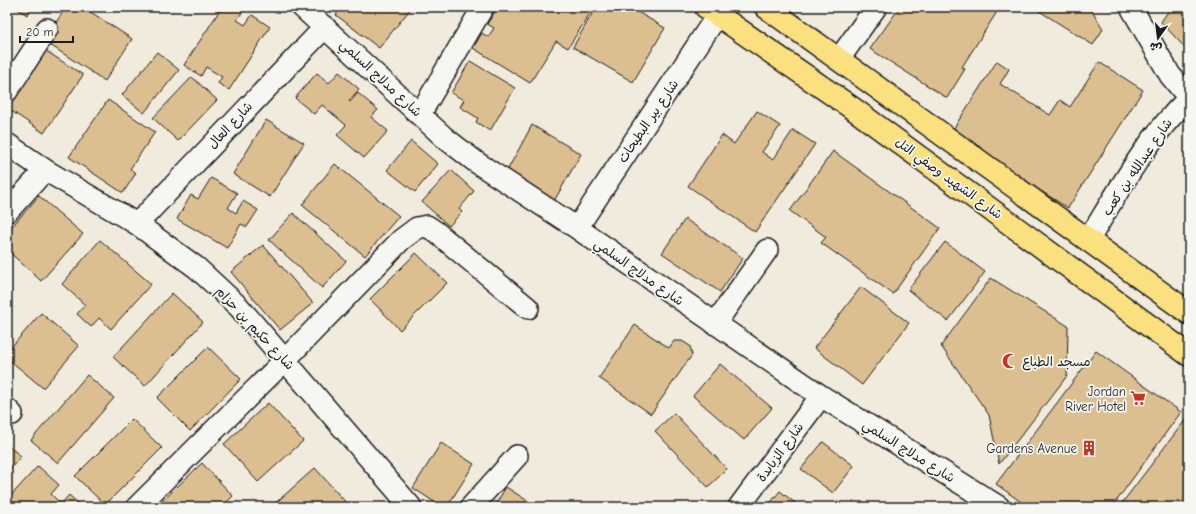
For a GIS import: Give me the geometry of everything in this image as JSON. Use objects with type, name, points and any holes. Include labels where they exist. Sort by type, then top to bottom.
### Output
[{"type":"main road","points":[[766,7],[1089,239],[1189,313]]},
{"type":"main road","name":"شارع الشهيد وصفي التل","points":[[712,11],[976,198],[1189,355]]},
{"type":"street","name":"شارع مدلاج السلمي","points":[[302,7],[445,138],[476,162],[577,228],[821,396],[999,507]]},
{"type":"street","points":[[420,114],[483,7]]},
{"type":"street","points":[[839,59],[876,7]]},
{"type":"street","points":[[1138,10],[1170,75],[1189,98]]},
{"type":"street","name":"شارع بير البطيحات","points":[[577,228],[712,11]]},
{"type":"street","name":"شارع العال","points":[[137,224],[325,27]]},
{"type":"street","points":[[7,91],[47,29]]},
{"type":"street","name":"شارع عبدالله بن كعب","points":[[1089,239],[1129,175],[1163,125],[1189,98]]},
{"type":"street","name":"شارع حكيم بن حزام","points":[[7,144],[45,170],[137,224],[197,268],[239,307],[286,359],[411,507]]},
{"type":"street","points":[[7,212],[45,170]]},
{"type":"street","points":[[137,507],[286,359],[401,240],[417,228],[427,226],[436,232],[528,308]]},
{"type":"street","points":[[715,324],[767,250]]},
{"type":"street","name":"شارع الزبابدة","points":[[739,507],[821,396]]},
{"type":"street","points":[[471,507],[517,456]]},
{"type":"building","points":[[15,7],[32,7],[27,15]]},
{"type":"building","points":[[66,7],[83,7],[132,39],[105,81],[44,41]]},
{"type":"building","points":[[222,7],[237,7],[243,11],[237,20],[245,25],[252,15],[270,27],[229,90],[218,83],[222,77],[206,67],[201,76],[184,65]]},
{"type":"building","points":[[342,7],[412,7],[379,48],[336,15]]},
{"type":"building","points":[[498,7],[594,7],[568,48],[556,41],[530,83],[473,48],[482,33],[488,37],[494,28],[487,24]]},
{"type":"building","points":[[596,7],[629,7],[665,28],[633,82],[573,47]]},
{"type":"building","points":[[900,7],[1000,7],[962,67],[965,69],[947,98],[870,49]]},
{"type":"building","points":[[1033,7],[1090,7],[1103,29],[1093,45]]},
{"type":"building","points":[[1171,7],[1189,7],[1189,52],[1161,22]]},
{"type":"building","points":[[43,49],[83,75],[44,133],[7,108],[7,103]]},
{"type":"building","points":[[157,52],[179,70],[144,113],[122,95]]},
{"type":"building","points":[[470,61],[515,88],[490,131],[476,122],[478,118],[460,107],[464,100],[451,93]]},
{"type":"building","points":[[997,61],[1009,69],[1000,84],[1050,115],[1060,100],[1070,107],[1099,62],[1143,90],[1068,208],[950,134]]},
{"type":"building","points":[[339,72],[359,89],[349,101],[350,102],[358,93],[378,110],[371,117],[388,131],[364,158],[337,135],[346,125],[322,105],[314,114],[295,98],[317,73],[329,83]]},
{"type":"building","points":[[192,77],[217,100],[178,141],[153,118]]},
{"type":"building","points":[[108,100],[155,132],[130,169],[136,173],[123,193],[69,157]]},
{"type":"building","points":[[757,111],[780,126],[762,152],[773,160],[793,130],[815,144],[755,232],[688,186],[722,135],[734,144]]},
{"type":"building","points":[[266,120],[304,143],[270,197],[233,174]]},
{"type":"building","points":[[532,125],[581,154],[554,201],[507,171]]},
{"type":"building","points":[[411,141],[438,164],[415,192],[387,170]]},
{"type":"building","points":[[833,151],[940,228],[893,294],[821,243],[826,237],[790,211]]},
{"type":"building","points":[[335,164],[399,216],[365,256],[302,205]]},
{"type":"building","points":[[451,170],[474,191],[459,209],[462,212],[449,226],[422,202]]},
{"type":"building","points":[[211,178],[237,193],[228,208],[236,213],[243,201],[258,210],[247,227],[241,224],[227,248],[177,219],[191,195],[198,199]]},
{"type":"building","points":[[39,196],[83,234],[41,281],[7,250],[7,232]]},
{"type":"building","points":[[293,213],[346,261],[322,288],[269,240]]},
{"type":"building","points":[[685,219],[743,258],[720,292],[662,253]]},
{"type":"building","points":[[100,240],[151,284],[111,329],[99,318],[91,327],[77,314],[85,305],[62,284]]},
{"type":"building","points":[[945,242],[985,272],[948,321],[908,290]]},
{"type":"building","points":[[263,245],[313,303],[280,330],[231,272]]},
{"type":"building","points":[[416,253],[447,283],[400,330],[370,299]]},
{"type":"building","name":"مسجد الطباع","points":[[991,278],[1068,326],[1067,376],[999,464],[989,415],[941,346]]},
{"type":"building","points":[[861,287],[909,323],[862,385],[814,348]]},
{"type":"building","points":[[172,293],[203,322],[145,386],[113,357]]},
{"type":"building","points":[[41,313],[79,346],[43,388],[7,358],[7,352]]},
{"type":"building","points":[[635,325],[669,348],[674,341],[682,341],[690,346],[692,355],[651,414],[599,378]]},
{"type":"building","points":[[208,347],[241,379],[190,431],[157,398]]},
{"type":"building","name":"Gardens Avenue","points":[[1096,351],[1181,412],[1112,507],[1028,507],[996,484]]},
{"type":"building","points":[[720,364],[772,408],[744,440],[693,396]]},
{"type":"building","points":[[87,375],[114,398],[58,463],[31,440]]},
{"type":"building","points":[[268,403],[303,441],[258,482],[224,444]]},
{"type":"building","points":[[674,413],[727,469],[708,487],[655,431]]},
{"type":"building","points":[[132,419],[162,448],[105,505],[75,476]]},
{"type":"building","points":[[1186,419],[1189,421],[1189,507],[1119,507]]},
{"type":"building","points":[[823,442],[854,466],[833,493],[801,469]]},
{"type":"building","points":[[441,443],[474,464],[447,507],[442,507],[413,488]]},
{"type":"building","points":[[7,445],[21,456],[7,473]]},
{"type":"building","points":[[202,463],[233,496],[222,507],[156,507]]},
{"type":"building","points":[[38,466],[59,485],[51,494],[61,504],[69,495],[82,507],[7,507],[7,500]]},
{"type":"building","points":[[315,468],[349,506],[271,507]]},
{"type":"building","points":[[506,487],[537,507],[494,507]]},
{"type":"building","points":[[780,491],[800,507],[767,507]]},
{"type":"place","name":"مسجد الطباع","points":[[1010,361]]},
{"type":"place","name":"Jordan River Hotel","points":[[1138,398]]},
{"type":"place","name":"Gardens Avenue","points":[[1089,448]]}]
